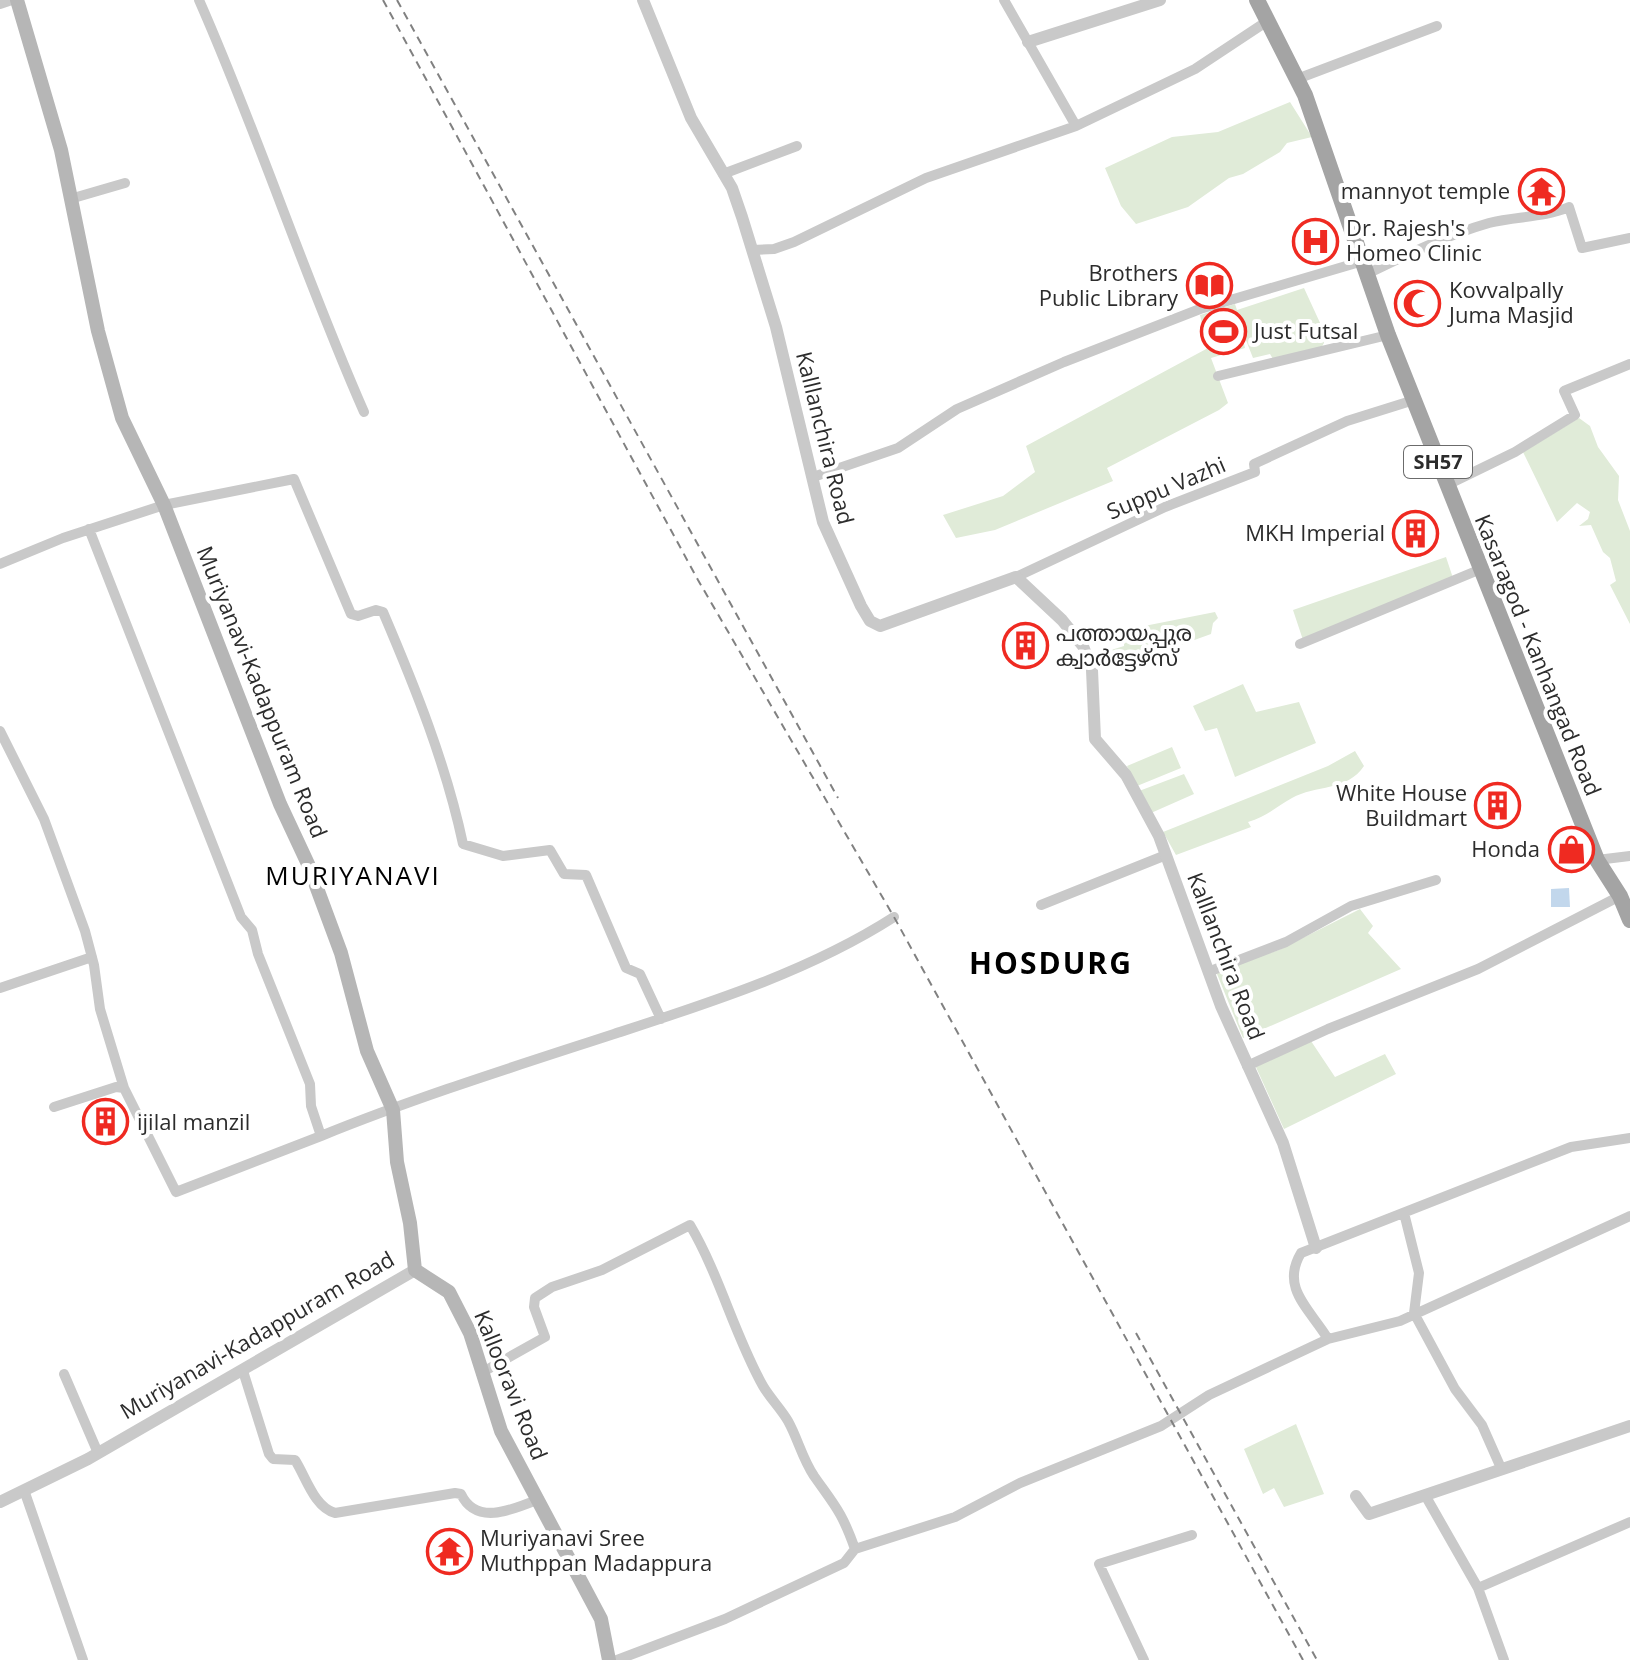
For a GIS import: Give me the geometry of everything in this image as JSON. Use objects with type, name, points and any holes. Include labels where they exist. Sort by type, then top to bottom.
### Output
[{"type":"main road","name":"Muriyanavi-Kadappuram Road","points":[[15,0],[61,150],[98,331],[122,418],[164,505],[280,804],[308,864],[341,953],[367,1051],[393,1110],[397,1162],[410,1223],[415,1270]]},
{"type":"main road","name":"Kasaragod - Kanhangad Road","points":[[1257,0],[1297,79],[1388,335],[1597,860],[1620,896],[1630,920]]},
{"type":"main road","name":"Kallooravi Road","points":[[415,1270],[449,1292],[470,1333],[501,1431],[601,1619],[609,1660]]},
{"type":"street","points":[[0,4],[15,0]]},
{"type":"street","points":[[199,0],[255,143],[270,170],[300,259],[364,412]]},
{"type":"street","name":"Kalllanchira Road","points":[[643,0],[691,118],[732,188],[776,327],[823,522],[870,621],[880,626],[890,624],[920,609],[1016,577],[1062,620],[1083,646],[1092,670],[1095,739],[1126,775],[1166,855],[1208,972],[1283,1143],[1316,1248]]},
{"type":"street","points":[[1004,0],[1076,126]]},
{"type":"street","points":[[1028,42],[1160,0]]},
{"type":"street","points":[[752,250],[774,249],[794,242],[926,178],[1076,126],[1195,69],[1269,20]]},
{"type":"street","points":[[1297,79],[1437,26]]},
{"type":"street","points":[[723,174],[797,146]]},
{"type":"street","points":[[70,199],[125,183]]},
{"type":"street","points":[[813,477],[898,448],[957,409],[1064,362],[1200,309],[1365,268],[1467,230],[1519,216],[1552,215],[1569,207],[1582,248],[1630,238]]},
{"type":"street","points":[[1218,376],[1388,335]]},
{"type":"street","points":[[1447,485],[1515,452],[1575,415],[1564,391],[1630,364]]},
{"type":"street","name":"Suppu Vazhi","points":[[1016,577],[1165,507],[1255,472],[1254,464],[1347,421],[1414,400]]},
{"type":"street","points":[[0,564],[89,529],[164,505],[294,479],[351,614],[358,616],[376,610],[383,612],[413,682],[453,798],[463,844],[503,856],[550,850],[564,874],[586,875],[626,968],[640,974],[661,1019]]},
{"type":"street","points":[[89,529],[241,917],[252,930],[258,954],[310,1084],[311,1106],[321,1136]]},
{"type":"street","points":[[1300,644],[1481,569]]},
{"type":"street","points":[[0,731],[44,819],[92,957],[100,1009],[124,1088],[176,1192],[455,1086],[720,999],[817,957],[894,917]]},
{"type":"street","points":[[1041,905],[1166,855]]},
{"type":"street","points":[[1597,860],[1630,856]]},
{"type":"street","points":[[1208,972],[1286,942],[1351,906],[1436,880]]},
{"type":"street","points":[[1247,1066],[1478,969],[1620,896]]},
{"type":"street","points":[[0,988],[92,957]]},
{"type":"street","points":[[54,1107],[116,1087],[124,1088]]},
{"type":"street","points":[[1328,1339],[1292,1285],[1292,1268],[1301,1253],[1571,1147],[1630,1138]]},
{"type":"street","points":[[1404,1213],[1419,1273],[1414,1313],[1455,1389],[1482,1425],[1501,1468]]},
{"type":"street","points":[[617,1660],[725,1619],[844,1563],[855,1549],[955,1517],[1020,1483],[1161,1426],[1209,1395],[1328,1339],[1375,1329],[1630,1216]]},
{"type":"street","points":[[481,1373],[536,1346],[545,1337],[534,1307],[535,1298],[552,1287],[602,1270],[690,1225],[706,1253],[728,1316],[763,1387],[788,1421],[797,1448],[814,1476],[842,1511],[855,1549]]},
{"type":"street","name":"Muriyanavi-Kadappuram Road","points":[[0,1502],[98,1453],[415,1270]]},
{"type":"street","points":[[243,1371],[269,1454],[273,1459],[295,1460],[306,1483],[328,1511],[335,1513],[455,1493],[461,1494],[467,1508],[474,1512],[514,1509],[539,1499]]},
{"type":"street","points":[[64,1374],[98,1453]]},
{"type":"street","points":[[1356,1496],[1369,1514],[1630,1426]]},
{"type":"street","points":[[24,1490],[83,1660]]},
{"type":"street","points":[[1425,1495],[1478,1588],[1504,1660]]},
{"type":"street","points":[[1478,1588],[1630,1522]]},
{"type":"street","points":[[1144,1660],[1099,1564],[1192,1535]]},
{"type":"green space","points":[[1290,102],[1312,137],[1287,143],[1280,152],[1243,174],[1229,178],[1188,207],[1136,224],[1121,206],[1105,168],[1172,137],[1218,132]]},
{"type":"green space","points":[[1304,288],[1321,325],[1324,343],[1321,348],[1273,359],[1270,354],[1253,358],[1240,325],[1245,348],[1211,358],[1228,403],[1219,410],[1107,468],[1113,481],[995,530],[956,538],[943,515],[1003,496],[1035,472],[1026,446],[1208,348],[1200,315],[1235,304],[1237,310]]},
{"type":"green space","points":[[1579,418],[1590,426],[1598,447],[1619,476],[1618,500],[1630,531],[1630,624],[1610,585],[1616,581],[1610,558],[1603,552],[1591,525],[1579,526],[1588,519],[1590,512],[1577,503],[1557,522],[1523,452]]},
{"type":"green space","points":[[1446,557],[1453,578],[1303,640],[1293,610]]},
{"type":"green space","points":[[1215,612],[1218,618],[1213,623],[1211,634],[1117,668],[1111,650],[1124,646],[1124,630]]},
{"type":"green space","points":[[1243,684],[1256,712],[1299,702],[1316,743],[1235,777],[1217,728],[1205,731],[1193,706]]},
{"type":"green space","points":[[1172,747],[1181,768],[1137,786],[1127,766]]},
{"type":"green space","points":[[1355,751],[1364,766],[1349,780],[1292,798],[1266,815],[1248,822],[1251,827],[1176,855],[1163,832],[1328,766]]},
{"type":"green space","points":[[1184,774],[1194,794],[1151,813],[1139,791]]},
{"type":"green space","points":[[1360,909],[1373,926],[1368,933],[1401,969],[1243,1038],[1217,974],[1230,966],[1279,950]]},
{"type":"green space","points":[[1311,1041],[1335,1077],[1385,1054],[1396,1074],[1284,1129],[1255,1065]]},
{"type":"green space","points":[[1296,1424],[1324,1494],[1284,1507],[1274,1488],[1263,1494],[1244,1449]]},
{"type":"water","points":[[1569,888],[1570,907],[1551,907],[1551,889]]},
{"type":"railway","points":[[383,0],[698,580],[894,917],[1303,1660]]},
{"type":"railway","points":[[397,0],[838,798]]},
{"type":"railway","points":[[1136,1333],[1317,1660]]},
{"type":"place","name":"mannyot temple","points":[[1541,191]]},
{"type":"place","name":"Dr. Rajesh's Homeo Clinic","points":[[1315,241]]},
{"type":"place","name":"Brothers Public Library","points":[[1209,286]]},
{"type":"place","name":"Kovvalpally Juma Masjid","points":[[1418,303]]},
{"type":"place","name":"Just Futsal","points":[[1223,331]]},
{"type":"place","name":"MKH Imperial","points":[[1416,533]]},
{"type":"place","name":"പത്തായപ്പുര ക്വാർട്ടേഴ്സ്","points":[[1025,646]]},
{"type":"place","name":"White House Buildmart","points":[[1498,806]]},
{"type":"place","name":"Honda","points":[[1571,849]]},
{"type":"place","name":"ijilal manzil","points":[[106,1122]]},
{"type":"place","name":"Muriyanavi Sree Muthppan Madappura","points":[[449,1551]]},
{"type":"district","name":"MURIYANAVI","points":[[353,876]]},
{"type":"district","name":"HOSDURG","points":[[1051,964]]}]
